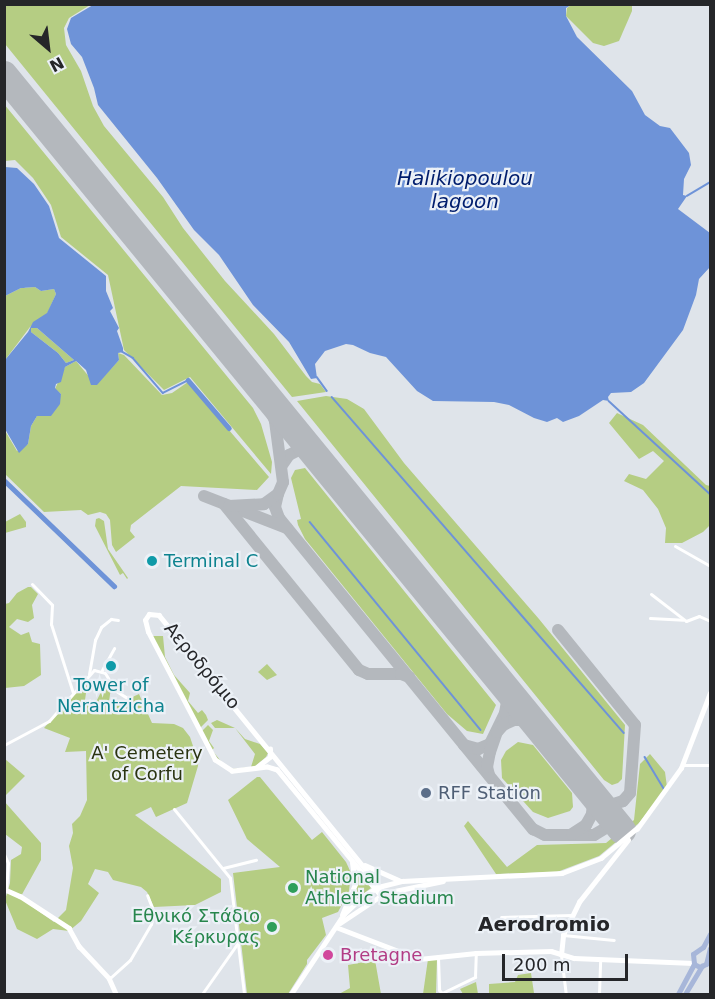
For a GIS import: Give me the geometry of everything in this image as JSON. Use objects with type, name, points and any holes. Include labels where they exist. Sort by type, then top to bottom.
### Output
[{"type":"main road","name":"Αεροδρόμιο","points":[[377,888],[350,858],[313,808],[270,750],[159,615],[154,612],[147,616],[145,623],[148,632],[212,755],[222,766],[232,771],[267,767],[277,770],[313,808],[361,862],[377,888]]},
{"type":"main road","points":[[341,918],[355,903],[377,888],[402,881],[549,875],[595,867],[613,858],[683,765],[711,693]]},
{"type":"main road","points":[[254,769],[270,757],[270,750]]},
{"type":"main road","points":[[561,955],[563,935],[585,893],[595,867],[637,828]]},
{"type":"main road","points":[[291,994],[341,918],[355,884],[355,872],[350,858]]},
{"type":"main road","points":[[595,867],[613,858]]},
{"type":"main road","points":[[361,862],[370,869],[402,881]]},
{"type":"main road","points":[[337,926],[382,894],[453,879]]},
{"type":"main road","points":[[377,888],[382,894]]},
{"type":"main road","points":[[5,889],[20,896],[69,928],[81,949],[109,978],[116,994]]},
{"type":"main road","points":[[337,926],[344,932],[416,958],[476,953],[551,951],[561,955],[600,959],[680,963],[693,961],[703,966],[711,966]]},
{"type":"main road","points":[[326,941],[344,932]]},
{"type":"main road","points":[[678,994],[697,951],[711,934]]},
{"type":"main road","points":[[685,994],[709,955],[697,951]]},
{"type":"street","points":[[675,546],[694,560],[711,566]]},
{"type":"street","points":[[32,584],[52,605],[51,624],[73,693]]},
{"type":"street","points":[[651,594],[685,620]]},
{"type":"street","points":[[650,618],[690,621],[699,616],[711,621]]},
{"type":"street","points":[[88,674],[95,640],[101,627],[111,619],[118,620]]},
{"type":"street","points":[[102,670],[114,648]]},
{"type":"street","points":[[4,745],[49,721],[88,674],[94,670],[102,670]]},
{"type":"street","points":[[102,670],[116,691],[128,698]]},
{"type":"street","points":[[683,765],[711,765]]},
{"type":"street","points":[[174,810],[224,868],[232,886],[244,994]]},
{"type":"street","points":[[4,854],[8,863],[5,889]]},
{"type":"street","points":[[224,868],[256,860]]},
{"type":"street","points":[[109,978],[130,960],[151,924],[154,913],[147,895]]},
{"type":"street","points":[[501,916],[572,915]]},
{"type":"street","points":[[563,935],[614,940]]},
{"type":"street","points":[[202,994],[238,942]]},
{"type":"street","points":[[438,957],[439,990],[442,993],[476,976],[476,953]]},
{"type":"street","points":[[561,955],[566,994]]},
{"type":"street","points":[[599,994],[600,959]]},
{"type":"green space","points":[[632,4],[632,11],[619,41],[604,46],[593,43],[566,16],[567,8],[571,5]]},
{"type":"green space","points":[[4,5],[90,5],[69,18],[64,28],[66,45],[81,71],[93,106],[104,126],[163,197],[183,228],[225,281],[274,334],[306,376],[312,382],[320,384],[326,392],[292,397],[5,44]]},
{"type":"green space","points":[[4,104],[253,408],[261,424],[272,462],[271,474],[190,377],[164,390],[124,350],[108,275],[61,237],[51,205],[33,178],[15,160],[5,161]]},
{"type":"green space","points":[[35,287],[41,291],[54,289],[56,294],[47,314],[30,327],[5,360],[5,296],[21,288]]},
{"type":"green space","points":[[31,328],[37,328],[74,360],[66,363],[58,353],[31,332]]},
{"type":"green space","points":[[118,353],[124,355],[162,395],[172,393],[188,382],[269,477],[257,490],[181,486],[131,525],[130,531],[135,537],[116,552],[112,545],[110,520],[106,514],[100,512],[88,515],[81,510],[44,512],[5,474],[4,429],[17,451],[28,444],[31,426],[37,416],[55,408],[61,394],[55,389],[65,367],[76,361],[96,385],[119,360]]},
{"type":"green space","points":[[326,396],[347,399],[364,409],[404,463],[539,619],[625,725],[622,779],[618,783],[612,785],[604,780],[297,401]]},
{"type":"green space","points":[[617,413],[643,425],[706,485],[710,486],[710,525],[703,532],[682,543],[665,543],[666,528],[658,509],[643,490],[624,481],[629,474],[646,479],[664,461],[653,451],[639,459],[609,423]]},
{"type":"green space","points":[[305,468],[496,705],[483,734],[467,731],[447,714],[305,539],[298,525],[297,520],[301,519],[291,478],[295,470]]},
{"type":"green space","points":[[20,514],[26,522],[26,527],[5,533],[5,522]]},
{"type":"green space","points":[[96,519],[104,521],[108,549],[127,579],[123,573],[120,575],[95,526]]},
{"type":"green space","points":[[28,587],[38,594],[32,605],[34,618],[28,622],[17,619],[9,627],[21,635],[29,632],[32,642],[40,644],[41,675],[24,686],[5,688],[5,604]]},
{"type":"green space","points":[[152,636],[163,636],[165,657],[174,675],[190,693],[188,701],[198,713],[202,710],[206,715],[208,720],[201,727],[199,728]]},
{"type":"green space","points":[[267,664],[277,675],[267,680],[258,672]]},
{"type":"green space","name":"A' Cemetery of Corfu","points":[[85,682],[87,686],[85,700],[94,706],[105,684],[111,688],[108,708],[139,694],[152,723],[174,724],[183,728],[190,737],[195,752],[199,755],[187,803],[156,817],[151,807],[135,815],[221,879],[221,892],[195,905],[154,907],[147,892],[141,887],[113,880],[108,872],[95,869],[88,884],[99,893],[81,921],[69,931],[53,929],[37,939],[17,929],[5,900],[10,883],[11,860],[21,854],[22,847],[5,834],[4,801],[41,843],[41,860],[20,898],[54,922],[66,910],[73,868],[69,846],[73,833],[72,824],[80,816],[87,800],[86,751],[65,752],[70,738],[44,728]]},
{"type":"green space","points":[[217,720],[235,728],[215,728],[211,723]]},
{"type":"green space","points":[[208,725],[213,730],[209,741],[214,748],[212,750],[223,764],[232,769],[251,767],[255,754],[235,728],[245,739],[260,744],[268,753],[254,767],[233,770],[221,764],[211,750],[201,732]]},
{"type":"green space","points":[[518,742],[533,745],[572,793],[573,807],[570,811],[548,818],[533,812],[502,778],[501,760],[506,751]]},
{"type":"green space","points":[[650,754],[665,772],[667,787],[639,823],[599,856],[557,872],[496,874],[464,826],[468,821],[507,867],[537,845],[606,843],[634,820],[640,764]]},
{"type":"green space","points":[[5,759],[25,776],[5,796]]},
{"type":"green space","name":"National Athletic Stadium","points":[[260,777],[312,840],[322,832],[346,862],[351,873],[349,891],[338,912],[322,918],[326,935],[307,960],[307,964],[288,994],[247,994],[233,873],[280,867],[247,839],[228,800]]},
{"type":"green space","points":[[357,870],[371,888],[349,904],[356,890]]},
{"type":"green space","points":[[437,958],[436,994],[423,994],[428,959]]},
{"type":"green space","points":[[375,960],[381,994],[339,994],[350,988],[348,965]]},
{"type":"green space","points":[[531,973],[534,993],[489,994],[489,984],[515,982],[518,975]]},
{"type":"green space","points":[[476,982],[478,994],[463,994],[460,989]]},
{"type":"water","name":"Halikiopoulou lagoon","points":[[93,5],[571,5],[566,8],[566,16],[577,37],[632,91],[645,115],[660,126],[670,128],[689,153],[691,165],[684,179],[683,195],[687,196],[678,209],[710,233],[710,267],[699,279],[696,295],[683,330],[644,383],[631,392],[611,393],[608,397],[609,401],[603,400],[579,416],[563,422],[557,418],[547,422],[509,405],[494,402],[433,401],[417,391],[386,357],[353,345],[346,344],[325,351],[315,364],[317,378],[311,379],[289,342],[253,305],[219,255],[194,230],[157,178],[98,105],[82,57],[71,44],[67,29],[71,18]]},
{"type":"water","points":[[5,167],[17,168],[34,184],[49,206],[59,238],[106,276],[106,291],[113,308],[110,311],[119,328],[117,331],[123,348],[123,352],[118,353],[119,360],[97,385],[91,385],[86,370],[76,361],[65,367],[61,382],[56,384],[55,388],[61,394],[60,404],[51,416],[37,416],[31,426],[28,444],[19,453],[5,429],[5,360],[28,332],[33,322],[47,313],[56,294],[54,289],[41,291],[35,287],[21,288],[5,296]],"holes":[[[31,328],[37,328],[74,360],[66,363],[58,353],[31,332]]]},
{"type":"waterway","points":[[687,196],[710,182]]},
{"type":"waterway","points":[[121,351],[133,358],[163,393],[188,380]]},
{"type":"waterway","points":[[317,377],[327,391]]},
{"type":"waterway","points":[[188,380],[229,428]]},
{"type":"waterway","points":[[332,397],[624,733]]},
{"type":"waterway","points":[[609,401],[710,494]]},
{"type":"waterway","points":[[4,480],[114,586]]},
{"type":"waterway","points":[[310,522],[481,730]]},
{"type":"waterway","points":[[645,757],[664,789]]},
{"type":"taxiway","points":[[229,506],[264,504],[278,494],[283,482],[275,421],[266,400],[250,376]]},
{"type":"taxiway","points":[[282,465],[289,455],[299,450],[310,452],[322,464]]},
{"type":"taxiway","points":[[278,494],[275,507],[279,518],[533,829],[545,835],[594,835],[604,829]]},
{"type":"taxiway","points":[[204,496],[287,528]]},
{"type":"taxiway","points":[[224,504],[359,670],[368,674],[401,674],[409,677]]},
{"type":"taxiway","points":[[558,630],[635,725],[630,793],[623,801],[611,805],[602,803],[593,795]]},
{"type":"taxiway","points":[[464,745],[478,749],[490,744],[505,713],[508,696],[504,686]]},
{"type":"taxiway","points":[[489,775],[487,767],[490,752],[497,732],[503,725],[514,720],[524,720],[538,728]]},
{"type":"taxiway","points":[[572,834],[586,825],[592,814],[593,803],[586,787]]},
{"type":"runway","points":[[4,75],[622,830]]},
{"type":"place","name":"Terminal C","points":[[152,561]]},
{"type":"place","name":"Tower of Nerantzicha","points":[[111,666]]},
{"type":"place","name":"RFF Station","points":[[426,793]]},
{"type":"place","name":"National Athletic Stadium","points":[[293,888]]},
{"type":"place","name":"Εθνικό Στάδιο Κέρκυρας","points":[[272,927]]},
{"type":"place","name":"Bretagne","points":[[328,955]]},
{"type":"district","name":"Aerodromio","points":[[544,924]]}]
